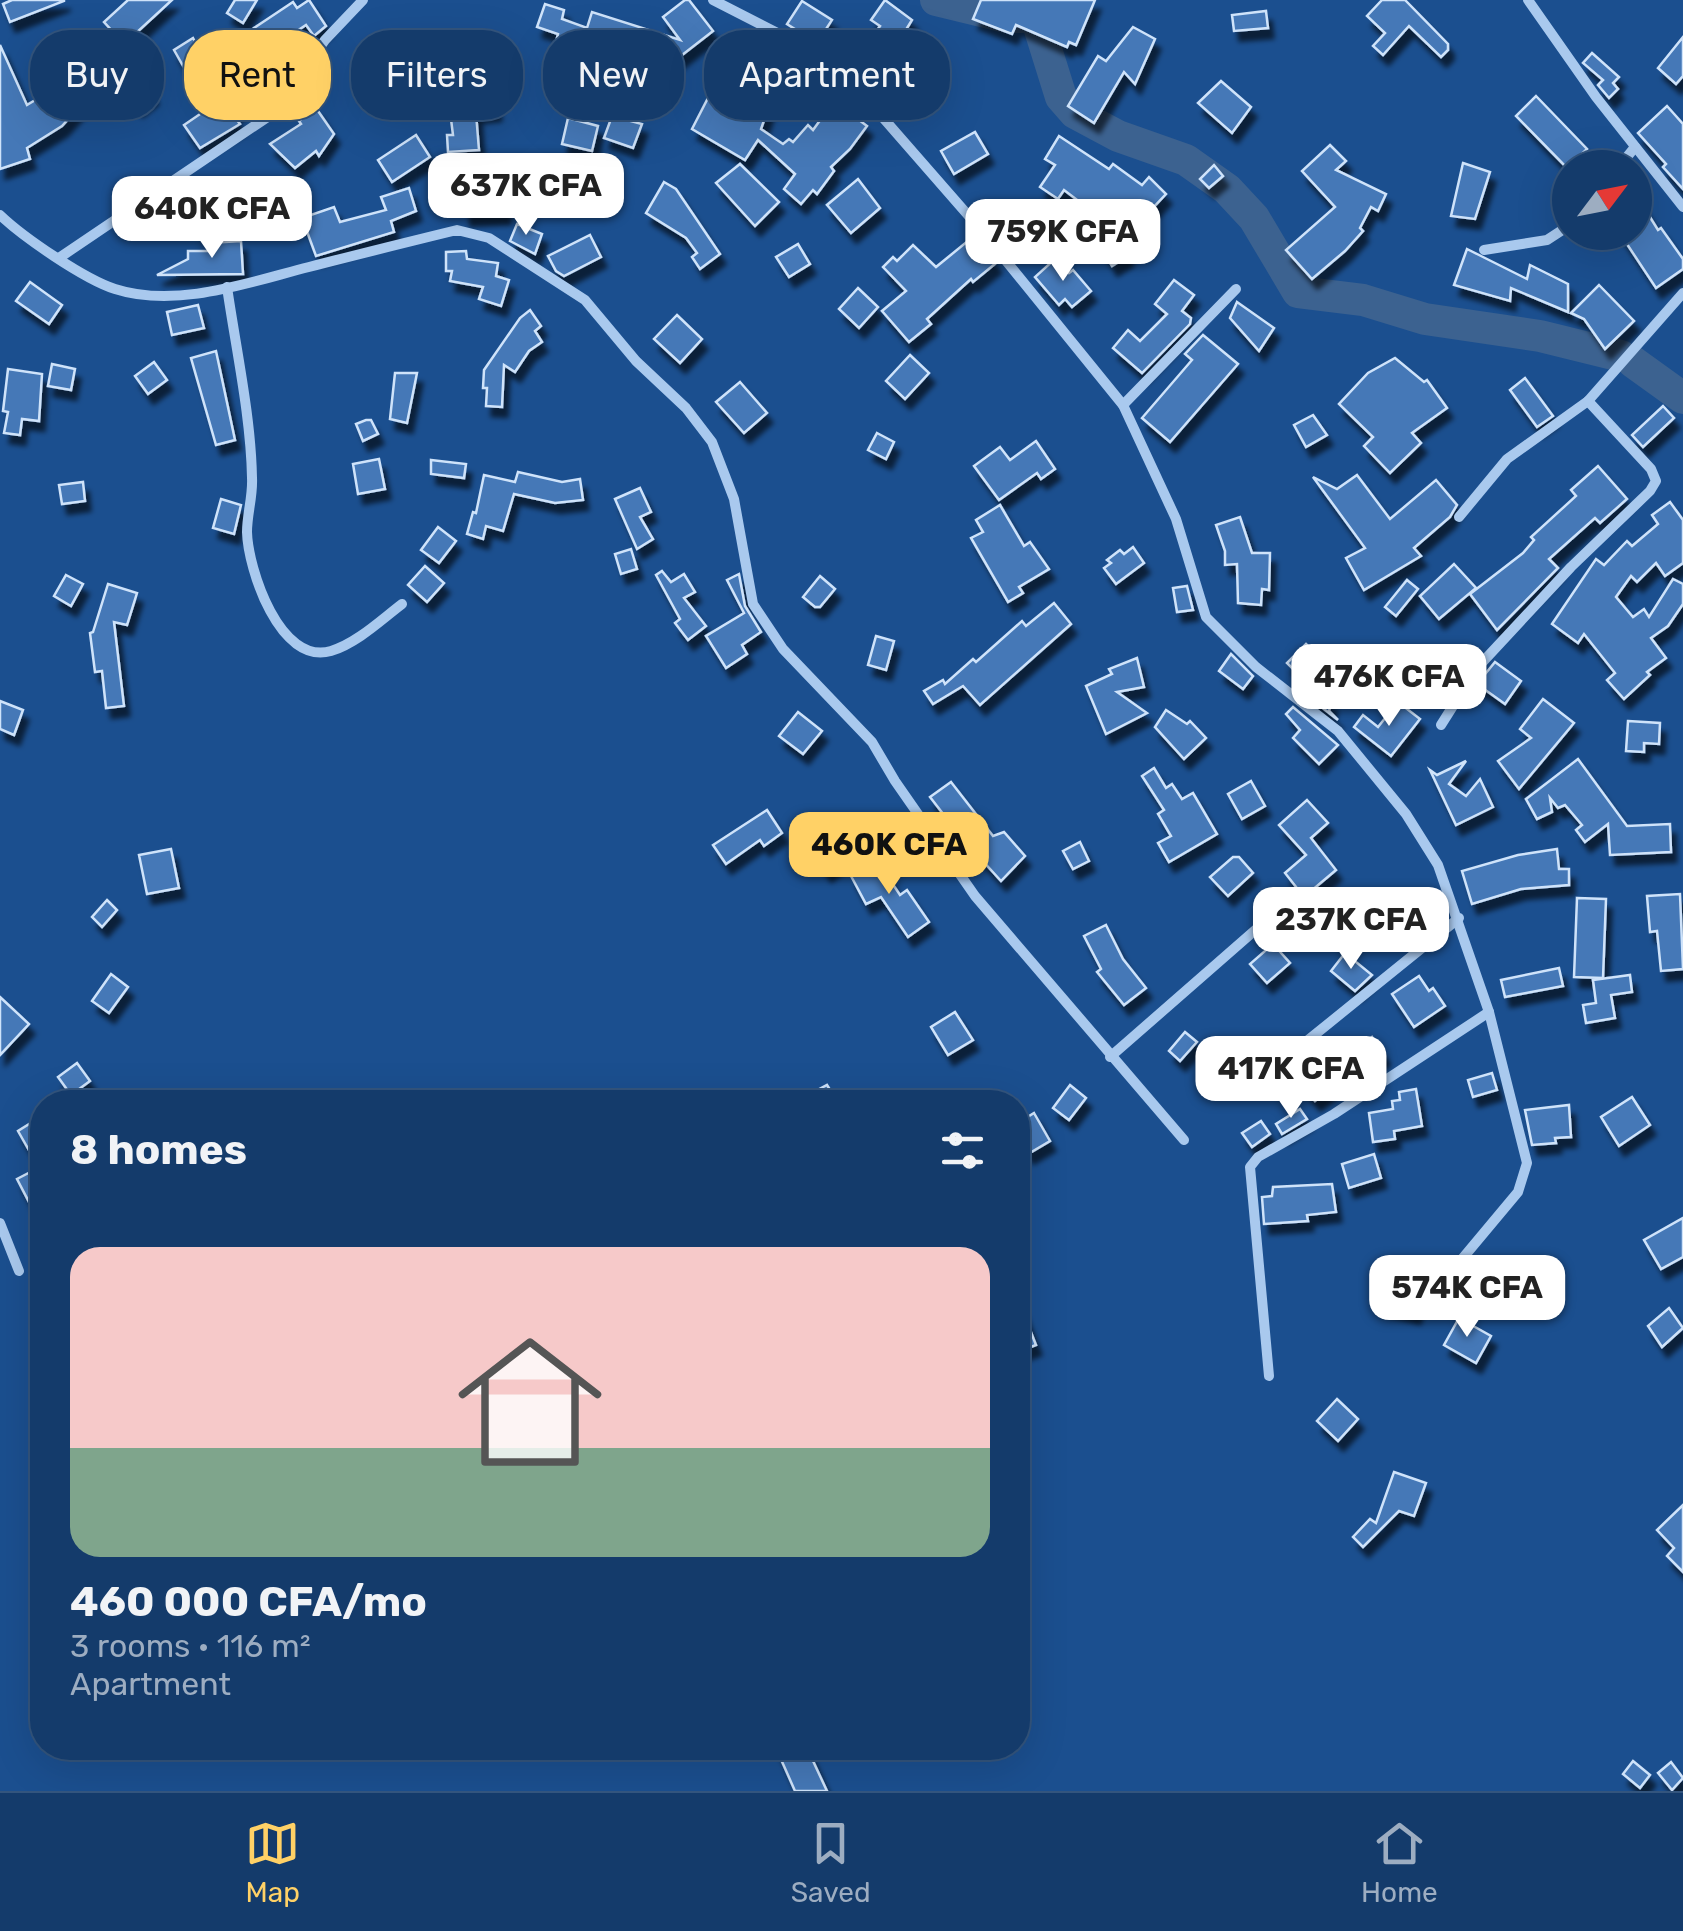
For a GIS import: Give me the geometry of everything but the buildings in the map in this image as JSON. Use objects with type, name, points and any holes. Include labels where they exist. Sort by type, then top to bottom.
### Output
[{"type":"street","points":[[59,258],[272,114],[325,40],[362,0]]},
{"type":"street","points":[[714,0],[791,40],[857,88],[982,230],[1123,405],[1176,519],[1206,617],[1256,667],[1338,731],[1414,827],[1438,866],[1489,1012],[1527,1164],[1518,1192],[1458,1266]]},
{"type":"street","points":[[1528,0],[1634,147],[1683,206]]},
{"type":"street","points":[[0,215],[59,258],[114,289],[154,295],[227,288],[457,230],[489,238],[585,300],[636,361],[686,408],[712,442],[734,499],[753,604],[782,649],[872,742],[976,896],[1184,1140]]},
{"type":"street","points":[[1484,250],[1552,237]]},
{"type":"street","points":[[227,288],[252,479],[247,533],[254,575],[266,605],[289,637],[311,651],[330,652],[402,604]]},
{"type":"street","points":[[1123,405],[1236,290]]},
{"type":"street","points":[[1459,517],[1507,459],[1588,401],[1683,293]]},
{"type":"street","points":[[1441,725],[1476,668],[1656,481],[1650,469],[1588,401]]},
{"type":"street","points":[[1110,1057],[1292,898]]},
{"type":"street","points":[[1302,1045],[1458,918]]},
{"type":"street","points":[[1270,1376],[1250,1167],[1258,1157],[1334,1114],[1489,1012]]},
{"type":"street","points":[[0,1223],[19,1271]]},
{"type":"waterway","points":[[936,0],[1006,17],[1036,17],[1061,97],[1075,113],[1118,136],[1186,160],[1227,189],[1254,218],[1298,292],[1363,300],[1425,319],[1540,336],[1621,356]]},
{"type":"waterway","points":[[1633,362],[1683,398]]}]
